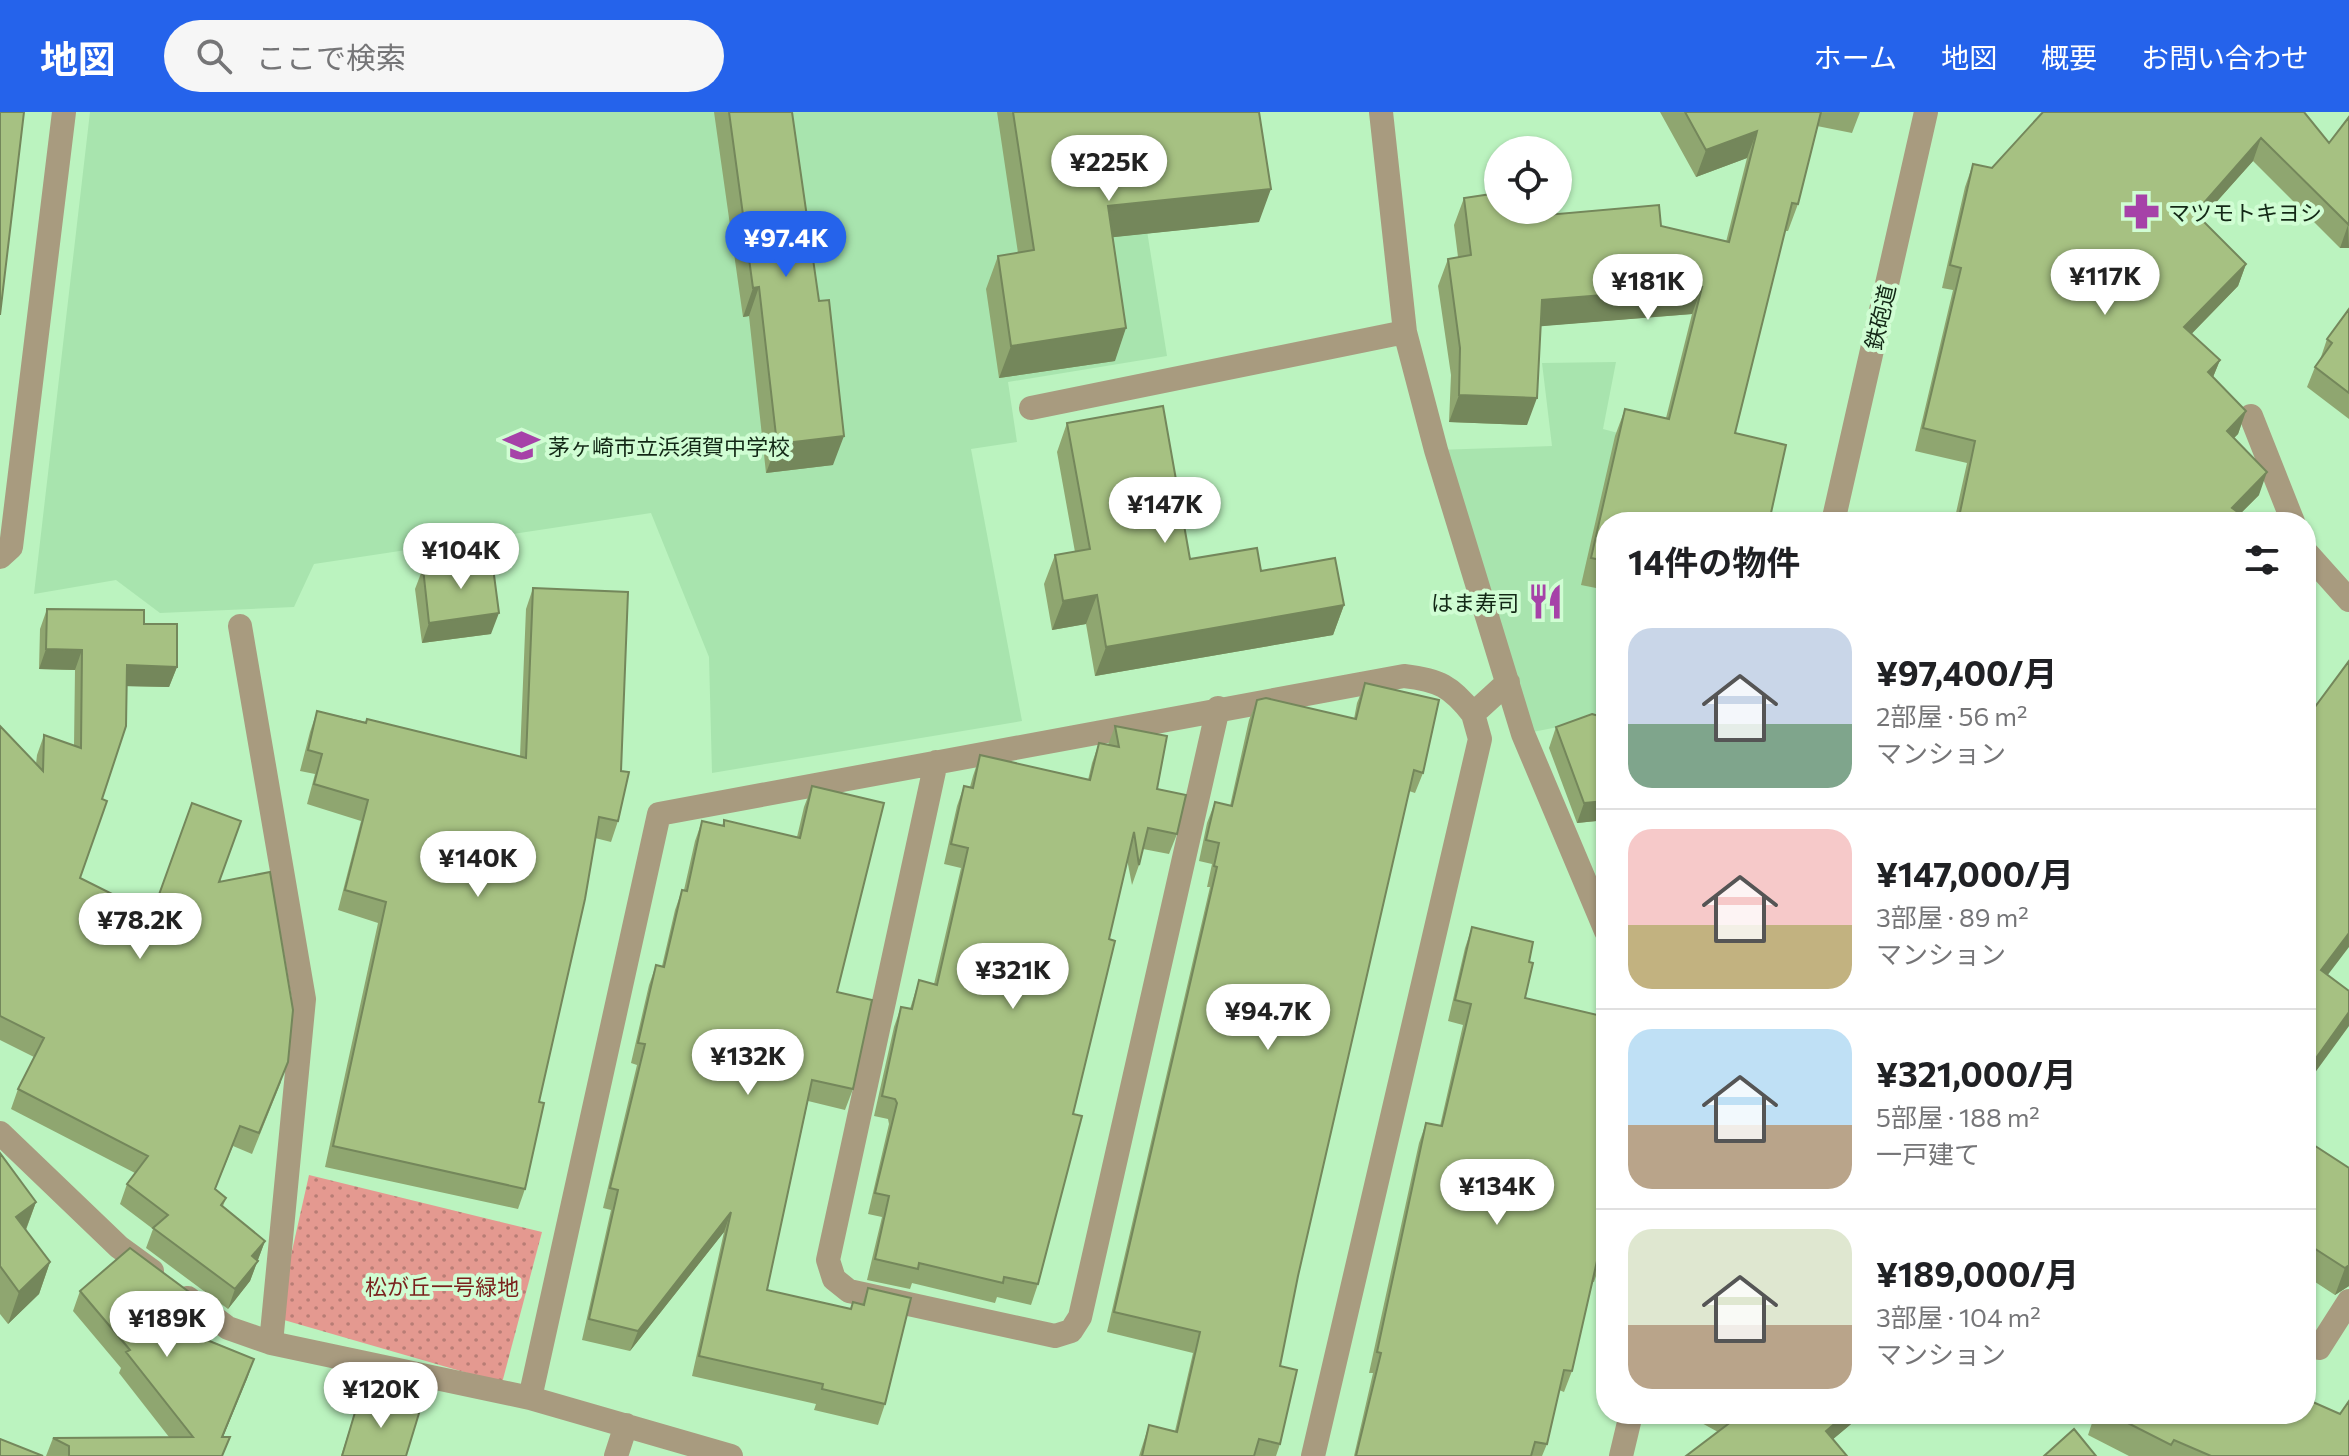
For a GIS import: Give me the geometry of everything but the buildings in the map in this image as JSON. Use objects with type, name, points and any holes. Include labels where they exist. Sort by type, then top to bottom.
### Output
[{"type":"street","points":[[0,557],[11,547],[64,112]]},
{"type":"street","points":[[1381,112],[1405,332],[1436,450],[1523,734],[1596,907]]},
{"type":"street","name":"鉄砲道","points":[[1835,512],[1926,112]]},
{"type":"street","points":[[1031,408],[1405,332]]},
{"type":"street","points":[[2251,416],[2289,512]]},
{"type":"street","points":[[2316,563],[2349,600]]},
{"type":"street","points":[[240,626],[304,999],[271,1343]]},
{"type":"street","points":[[530,1398],[659,814],[1218,708],[1404,676],[1431,679],[1455,692],[1473,714],[1480,739],[1313,1456]]},
{"type":"street","points":[[1473,714],[1508,682]]},
{"type":"street","points":[[936,762],[828,1260],[834,1279],[849,1291],[1055,1336],[1071,1331],[1080,1317],[1218,708]]},
{"type":"street","points":[[0,1133],[119,1247],[228,1328],[271,1343],[530,1398],[731,1456]]},
{"type":"street","points":[[2316,1346],[2319,1348],[2349,1301]]},
{"type":"street","points":[[1621,1456],[1629,1424]]},
{"type":"street","points":[[616,1456],[626,1425]]},
{"type":"shaded area","name":"茅ヶ崎市立浜須賀中学校","points":[[90,112],[1128,112],[1167,356],[1008,382],[1017,442],[971,449],[1022,721],[712,773],[709,657],[651,513],[314,564],[294,607],[160,613],[116,580],[34,594]]},
{"type":"shaded area","name":"はま寿司","points":[[1616,362],[1603,429],[1778,476],[1643,512],[1596,512],[1596,732],[1583,722],[1523,734],[1436,450],[1552,446],[1542,363]]},
{"type":"green space","name":"松が丘一号緑地","points":[[309,1175],[542,1232],[502,1383],[277,1318]]},
{"type":"place","name":"マツモトキヨシ","points":[[2142,212]]},
{"type":"place","name":"茅ヶ崎市立浜須賀中学校","points":[[522,446]]},
{"type":"place","name":"はま寿司","points":[[1545,602]]}]
